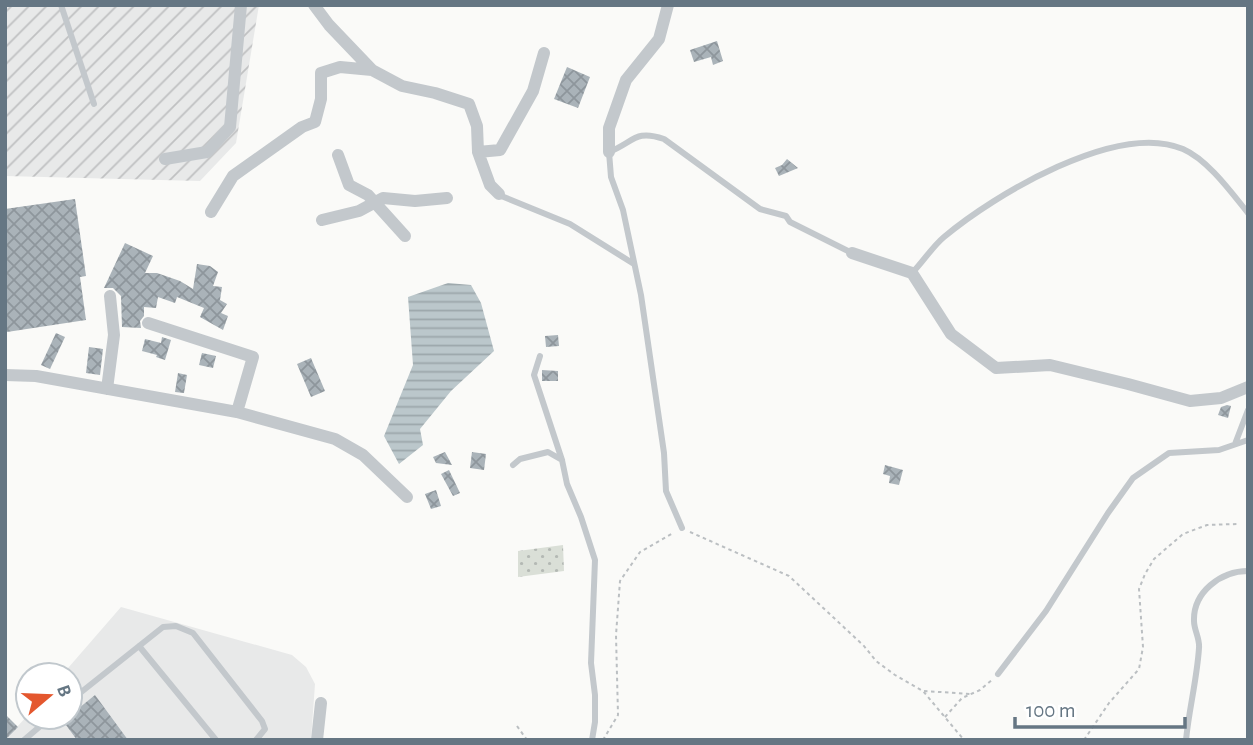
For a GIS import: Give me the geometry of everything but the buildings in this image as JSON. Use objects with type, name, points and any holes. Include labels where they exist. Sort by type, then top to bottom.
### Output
[{"type":"street","points":[[165,159],[207,152],[230,127],[241,5]]},
{"type":"street","points":[[314,5],[329,25],[372,70],[402,86],[469,104],[477,126],[478,152],[490,185],[499,194]]},
{"type":"street","points":[[609,152],[609,128],[626,80],[659,39],[668,5]]},
{"type":"street","points":[[478,152],[500,150],[533,90],[544,54]]},
{"type":"street","points":[[211,212],[233,176],[302,127],[315,122],[321,99],[321,73],[340,67],[372,70]]},
{"type":"street","points":[[338,155],[349,185],[368,195],[405,236]]},
{"type":"street","points":[[323,220],[342,217],[383,198],[415,201],[447,198]]},
{"type":"street","points":[[852,253],[912,273],[951,334],[996,368],[1050,365],[1190,401],[1221,398],[1248,387]]},
{"type":"street","points":[[107,389],[114,335],[110,296]]},
{"type":"street","points":[[148,323],[254,357],[237,412]]},
{"type":"street","points":[[5,375],[36,376],[237,412],[344,443],[363,456],[407,497]]},
{"type":"street","points":[[317,740],[321,703]]},
{"type":"lane","points":[[61,5],[94,104]]},
{"type":"lane","points":[[682,528],[666,491],[664,453],[634,264],[623,210],[611,177],[609,152],[635,137],[648,134],[664,139],[760,209],[786,216],[790,222],[852,253]]},
{"type":"lane","points":[[912,273],[942,239],[999,196],[1058,165],[1101,151],[1152,142],[1184,149],[1212,171],[1248,213]]},
{"type":"lane","points":[[499,194],[570,224],[634,264]]},
{"type":"lane","points":[[540,356],[534,375],[562,460],[567,484],[595,560],[591,663],[595,722],[592,740]]},
{"type":"lane","points":[[1235,444],[1248,410]]},
{"type":"lane","points":[[998,674],[1046,611],[1133,478],[1169,453],[1219,450],[1248,440]]},
{"type":"lane","points":[[513,465],[520,459],[548,452],[562,460]]},
{"type":"lane","points":[[1185,740],[1199,645],[1194,620],[1200,600],[1212,581],[1237,571],[1248,572]]},
{"type":"lane","points":[[84,690],[163,627],[176,626],[194,633],[262,721],[265,729],[256,740]]},
{"type":"lane","points":[[139,646],[216,740]]},
{"type":"path","points":[[1084,740],[1109,703],[1139,669],[1143,647],[1139,589],[1154,559],[1182,534],[1207,525],[1237,524]]},
{"type":"path","points":[[603,740],[618,715],[616,635],[620,581],[640,552],[682,528],[789,576],[864,646],[876,661],[895,676],[923,691],[964,740]]},
{"type":"path","points":[[944,718],[962,698],[998,674]]},
{"type":"path","points":[[923,691],[971,694]]},
{"type":"path","points":[[517,726],[527,740]]},
{"type":"shaded area","points":[[5,5],[259,5],[236,143],[200,181],[5,176]]},
{"type":"shaded area","points":[[448,283],[471,285],[481,303],[494,351],[451,391],[420,429],[423,445],[399,464],[384,436],[413,365],[408,297]]},
{"type":"shaded area","points":[[563,545],[564,571],[518,577],[518,551]]},
{"type":"shaded area","points":[[121,607],[292,655],[306,667],[315,684],[311,740],[5,740],[14,730],[84,731],[84,661],[74,661]]}]
